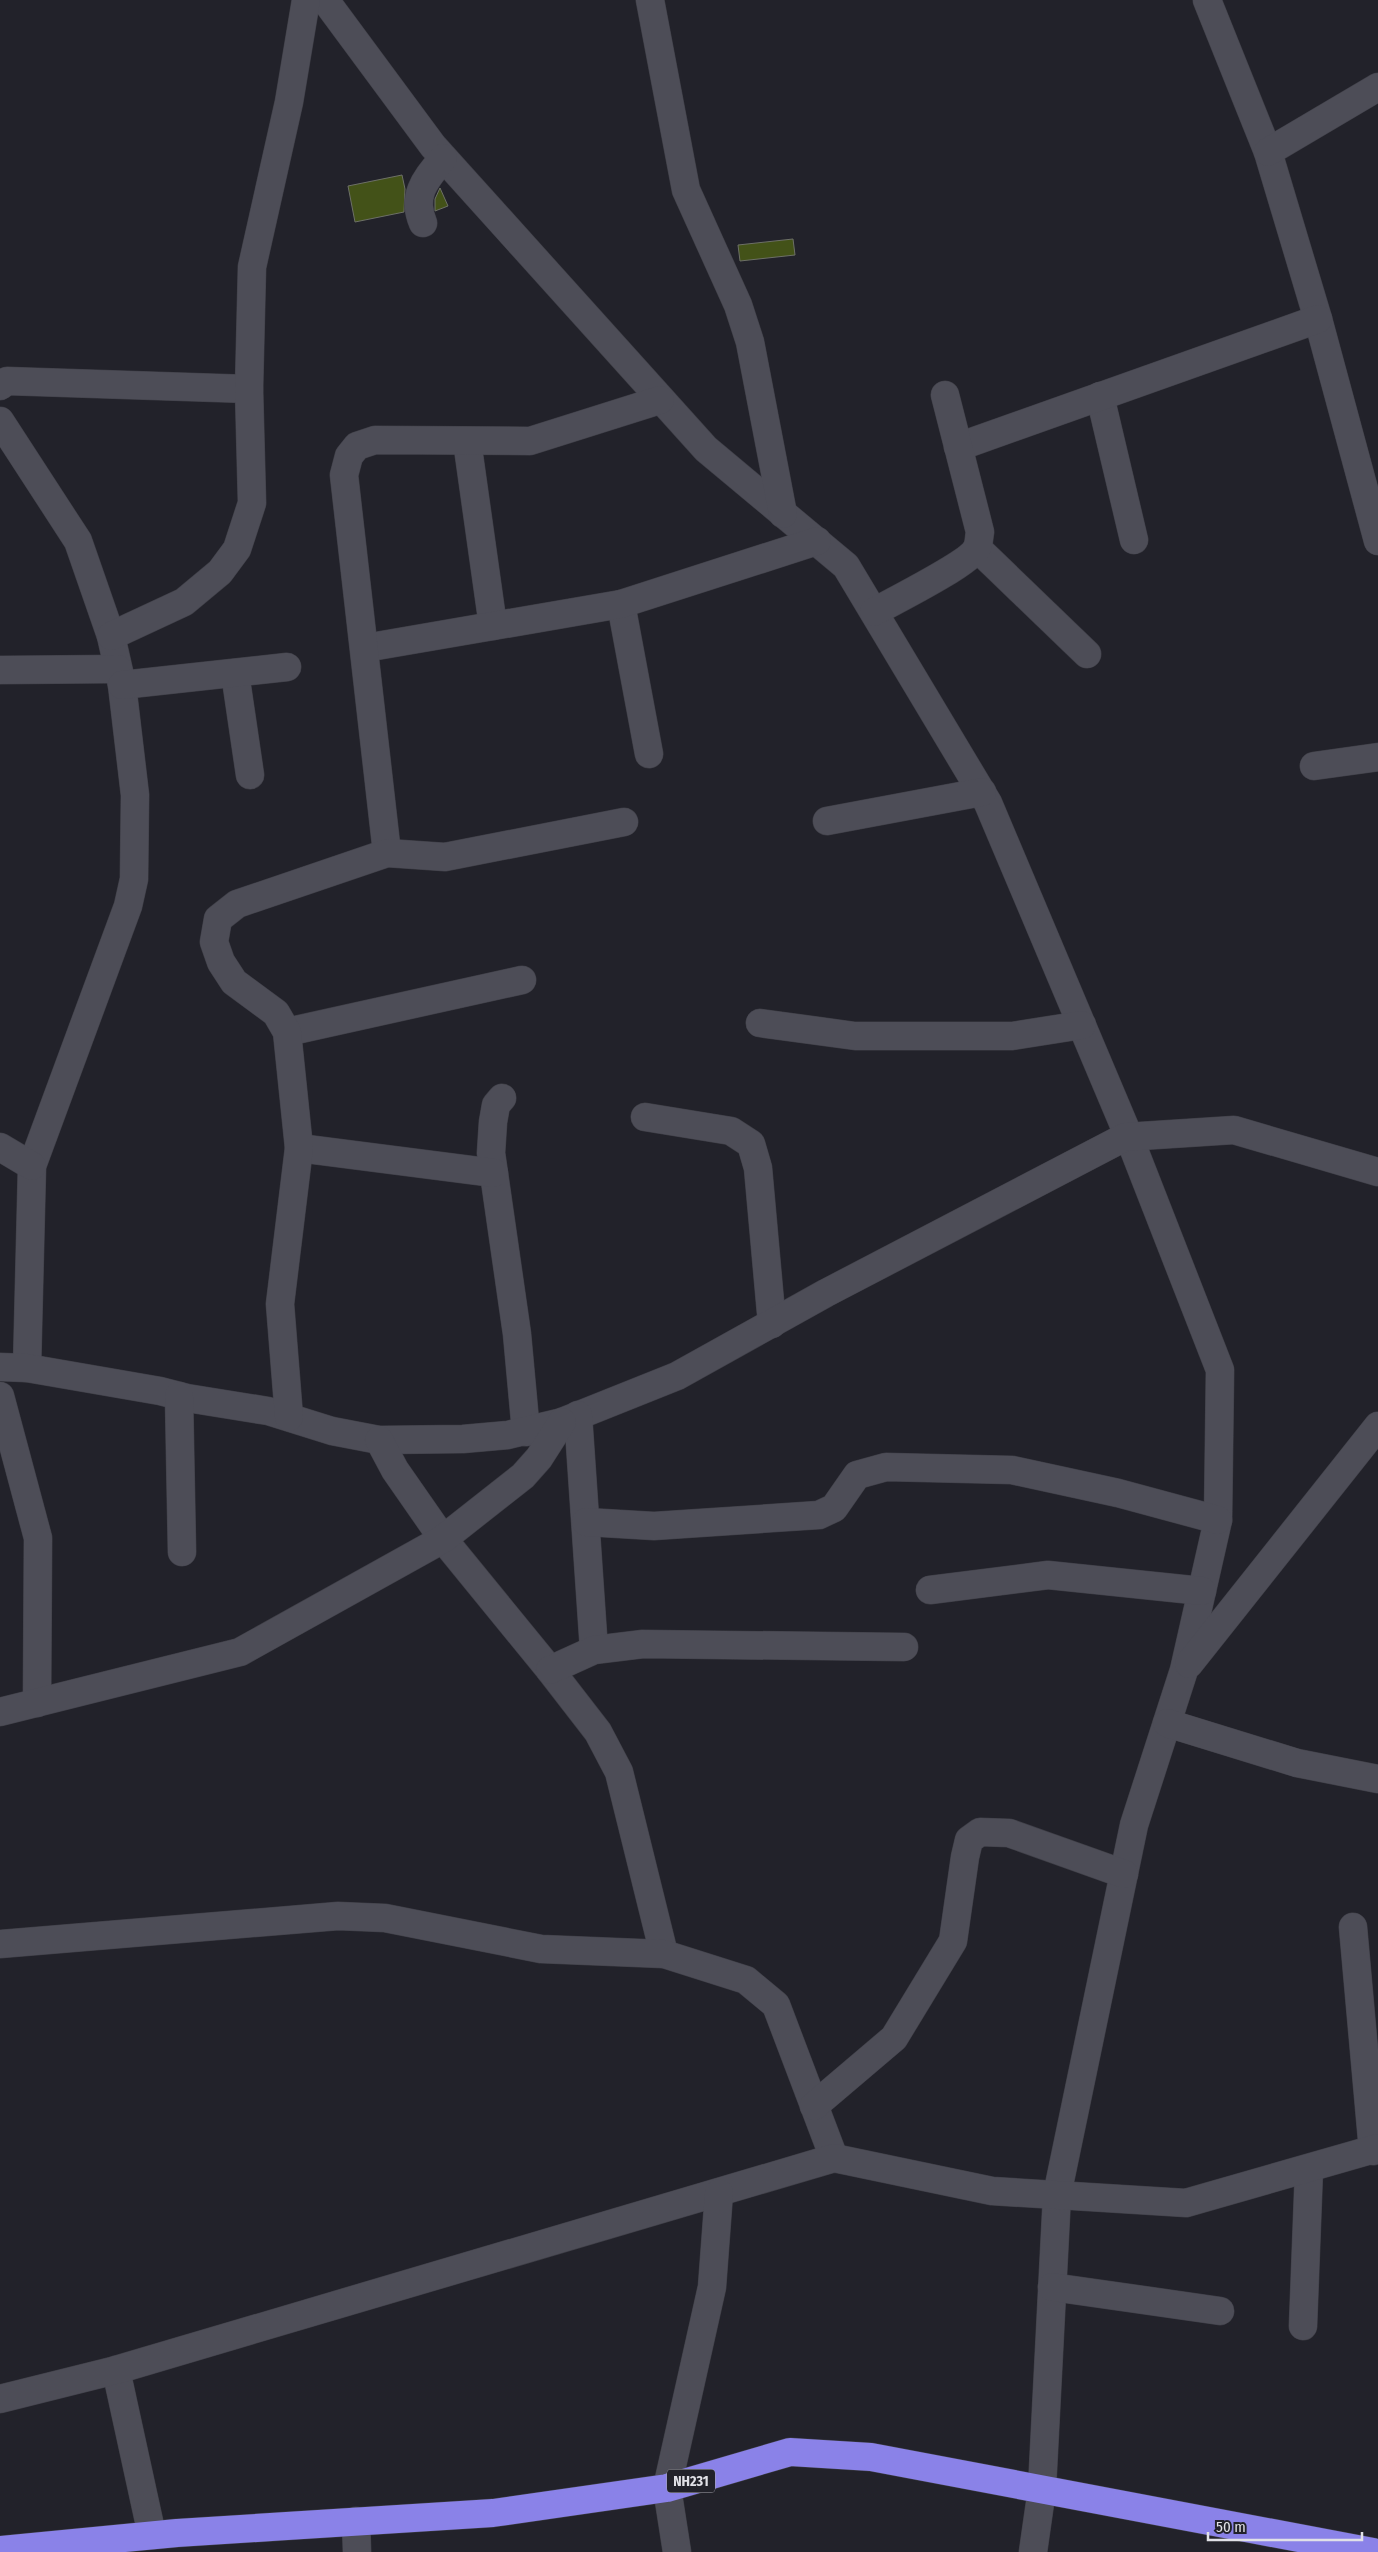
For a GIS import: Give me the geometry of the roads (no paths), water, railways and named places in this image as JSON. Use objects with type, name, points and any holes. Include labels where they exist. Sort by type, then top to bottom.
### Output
[{"type":"highway","name":"NH231","points":[[0,2550],[152,2536],[493,2513],[667,2488],[790,2452],[871,2457],[1373,2552]]},
{"type":"street","points":[[110,636],[184,602],[220,572],[237,549],[252,503],[249,389],[252,267],[289,102],[306,0]]},
{"type":"street","points":[[326,0],[443,158],[660,400],[706,449],[846,566],[982,792],[1129,1137],[1220,1370],[1218,1520],[1184,1670],[1134,1825],[1056,2195],[1042,2489],[1033,2552]]},
{"type":"street","points":[[1207,0],[1268,152],[1318,319],[1378,541]]},
{"type":"street","points":[[657,2],[686,190],[738,305],[750,342],[784,514]]},
{"type":"street","points":[[1268,152],[1378,87]]},
{"type":"street","points":[[424,223],[419,214],[418,199],[420,188],[443,158]]},
{"type":"street","points":[[958,447],[1318,319]]},
{"type":"street","points":[[0,386],[7,381],[249,389]]},
{"type":"street","points":[[874,612],[957,565],[971,556],[977,548],[980,532],[945,395]]},
{"type":"street","points":[[1100,396],[1134,540]]},
{"type":"street","points":[[387,853],[365,648],[346,504],[344,475],[349,456],[357,446],[375,440],[530,440],[660,400]]},
{"type":"street","points":[[0,421],[78,541],[110,636],[120,677],[135,795],[134,880],[128,906],[32,1166],[27,1368]]},
{"type":"street","points":[[467,440],[493,626]]},
{"type":"street","points":[[365,648],[621,604],[816,541]]},
{"type":"street","points":[[977,548],[1087,654]]},
{"type":"street","points":[[621,604],[649,754]]},
{"type":"street","points":[[0,670],[120,677],[235,673],[287,667]]},
{"type":"street","points":[[235,673],[250,775]]},
{"type":"street","points":[[1314,766],[1378,757]]},
{"type":"street","points":[[827,821],[982,792]]},
{"type":"street","points":[[289,1417],[280,1304],[298,1148],[287,1032],[276,1013],[234,982],[221,962],[214,942],[218,919],[237,904],[387,853],[445,857],[624,822]]},
{"type":"street","points":[[287,1032],[522,980]]},
{"type":"street","points":[[760,1023],[855,1036],[1012,1036],[1082,1025]]},
{"type":"street","points":[[502,1098],[496,1105],[491,1153],[517,1334],[526,1432]]},
{"type":"street","points":[[645,1117],[731,1131],[751,1144],[758,1168],[772,1324]]},
{"type":"street","points":[[0,1367],[27,1368],[289,1417],[332,1431],[379,1440],[463,1439],[526,1432],[570,1418],[677,1376],[1124,1137],[1234,1130],[1378,1172]]},
{"type":"street","points":[[0,1147],[32,1166]]},
{"type":"street","points":[[298,1148],[494,1173]]},
{"type":"street","points":[[0,1396],[38,1538],[37,1703]]},
{"type":"street","points":[[179,1396],[182,1552]]},
{"type":"street","points":[[570,1418],[586,1522],[594,1650]]},
{"type":"street","points":[[0,1712],[240,1652],[443,1539],[523,1476],[570,1418]]},
{"type":"street","points":[[1184,1670],[1378,1426]]},
{"type":"street","points":[[379,1440],[395,1470],[443,1539],[598,1732],[619,1772],[664,1954]]},
{"type":"street","points":[[586,1522],[654,1526],[819,1515],[834,1508],[857,1475],[886,1467],[1012,1470],[1118,1493],[1218,1520]]},
{"type":"street","points":[[930,1590],[1048,1575],[1202,1591]]},
{"type":"street","points":[[550,1670],[594,1650],[643,1644],[904,1647]]},
{"type":"street","points":[[1167,1723],[1296,1763],[1378,1779]]},
{"type":"street","points":[[814,2106],[894,2038],[953,1942],[969,1840],[980,1832],[1009,1833],[1124,1874]]},
{"type":"street","points":[[0,1944],[338,1916],[384,1918],[541,1949],[664,1954],[746,1980],[776,2005],[834,2158]]},
{"type":"street","points":[[0,2399],[116,2370],[834,2158],[992,2191],[1186,2203],[1376,2150],[1353,1927]]},
{"type":"street","points":[[1303,2326],[1310,2169]]},
{"type":"street","points":[[676,2552],[667,2488],[712,2287],[718,2193]]},
{"type":"street","points":[[1052,2287],[1220,2311]]},
{"type":"street","points":[[116,2370],[152,2536]]},
{"type":"street","points":[[356,2522],[357,2552]]}]
